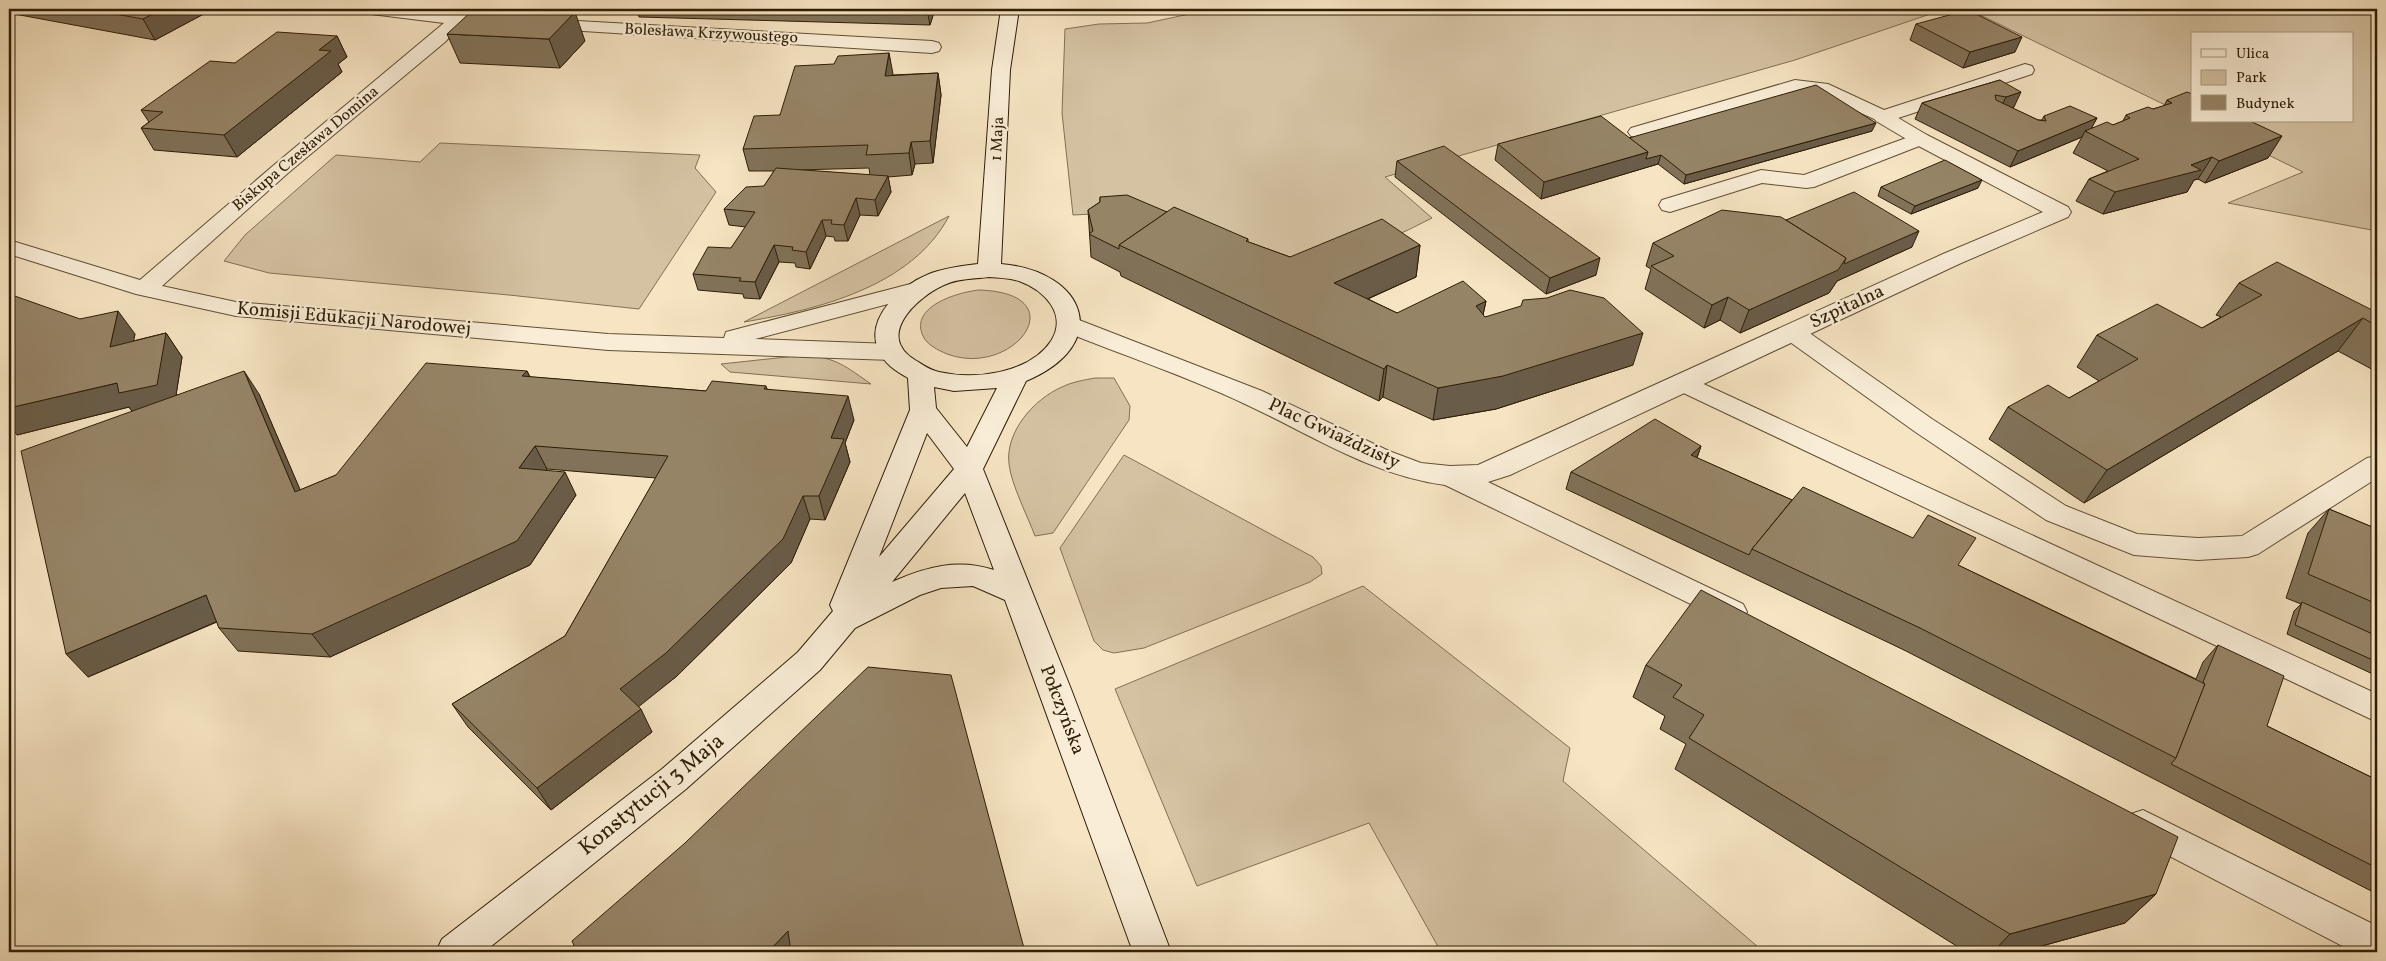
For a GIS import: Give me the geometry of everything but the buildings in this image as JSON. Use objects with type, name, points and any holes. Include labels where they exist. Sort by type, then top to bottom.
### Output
[{"type":"street","name":"Bolesława Krzywoustego","points":[[371,9],[932,47]]},
{"type":"street","name":"1 Maja","points":[[989,270],[1001,70],[1010,9]]},
{"type":"street","name":"Biskupa Czesława Domina","points":[[144,289],[281,168],[439,38],[463,14]]},
{"type":"street","points":[[1883,117],[2024,70]]},
{"type":"street","name":"Szpitalna","points":[[1450,476],[1479,475],[1500,468],[1951,258],[2060,212],[1920,139],[1883,117],[1821,88],[1795,86],[1638,132]]},
{"type":"street","points":[[1670,205],[1761,176],[1806,182],[1920,139]]},
{"type":"street","name":"Komisji Edukacji Narodowej","points":[[9,247],[144,289],[236,309],[608,342],[892,352]]},
{"type":"street","points":[[989,270],[1023,275],[1039,280],[1057,292],[1068,308],[1070,325],[1062,344],[1043,362],[1016,376],[992,382],[966,384],[942,381],[920,374],[904,365],[892,352],[886,336],[890,319],[900,303],[918,289],[939,279],[964,272],[989,270]]},
{"type":"street","name":"Komisji Edukacji Narodowej","points":[[708,345],[918,289]]},
{"type":"street","name":"Plac Gwiaździsty","points":[[1070,325],[1164,360],[1253,397],[1379,458],[1419,472],[1450,476],[1651,570],[1754,623]]},
{"type":"street","points":[[1792,332],[1923,425],[2056,513],[2134,544],[2198,550],[2248,546],[2377,465]]},
{"type":"street","points":[[920,374],[923,410]]},
{"type":"street","points":[[969,469],[1016,376]]},
{"type":"street","points":[[1684,383],[2377,709]]},
{"type":"street","name":"Połczyńska","points":[[923,410],[969,469],[1055,689],[1152,952]]},
{"type":"street","name":"Konstytucji 3 Maja","points":[[837,625],[923,410]]},
{"type":"street","name":"Konstytucji 3 Maja","points":[[455,952],[674,779],[809,662],[837,625],[969,469]]},
{"type":"street","name":"Konstytucji 3 Maja","points":[[837,625],[894,594],[946,575],[974,575],[1016,592]]},
{"type":"street","points":[[2114,809],[2377,945]]},
{"type":"green space","points":[[1213,9],[1945,9],[1795,60],[1385,177],[1432,218],[1406,231],[1286,279],[1131,212],[1073,215],[1062,113],[1065,29],[1099,24],[1147,23]]},
{"type":"green space","points":[[1968,9],[2377,9],[2377,231],[2228,203],[2303,172],[2201,122],[2354,122],[2354,32],[2191,32],[2191,118]]},
{"type":"green space","points":[[440,143],[700,155],[695,168],[716,192],[639,309],[269,273],[224,261],[245,235],[336,155],[420,162]]},
{"type":"green space","points":[[949,216],[933,240],[911,261],[887,278],[831,302],[744,322]]},
{"type":"green space","points":[[979,290],[1009,295],[1025,305],[1030,318],[1025,332],[1013,346],[994,355],[972,359],[947,354],[930,345],[923,336],[921,325],[923,316],[929,309],[938,302],[970,291]]},
{"type":"green space","points":[[805,355],[825,358],[840,364],[871,384],[730,372],[721,364]]},
{"type":"green space","points":[[1095,378],[1114,378],[1130,406],[1129,420],[1053,533],[1035,536],[1010,472],[1009,452],[1012,440],[1024,418],[1041,400],[1066,385]]},
{"type":"green space","points":[[1124,455],[1313,557],[1321,566],[1322,574],[1310,582],[1144,648],[1114,653],[1103,650],[1094,641],[1060,548]]},
{"type":"green space","points":[[1363,586],[1570,748],[1563,781],[1764,952],[1441,952],[1369,823],[1197,886],[1115,689]]}]
